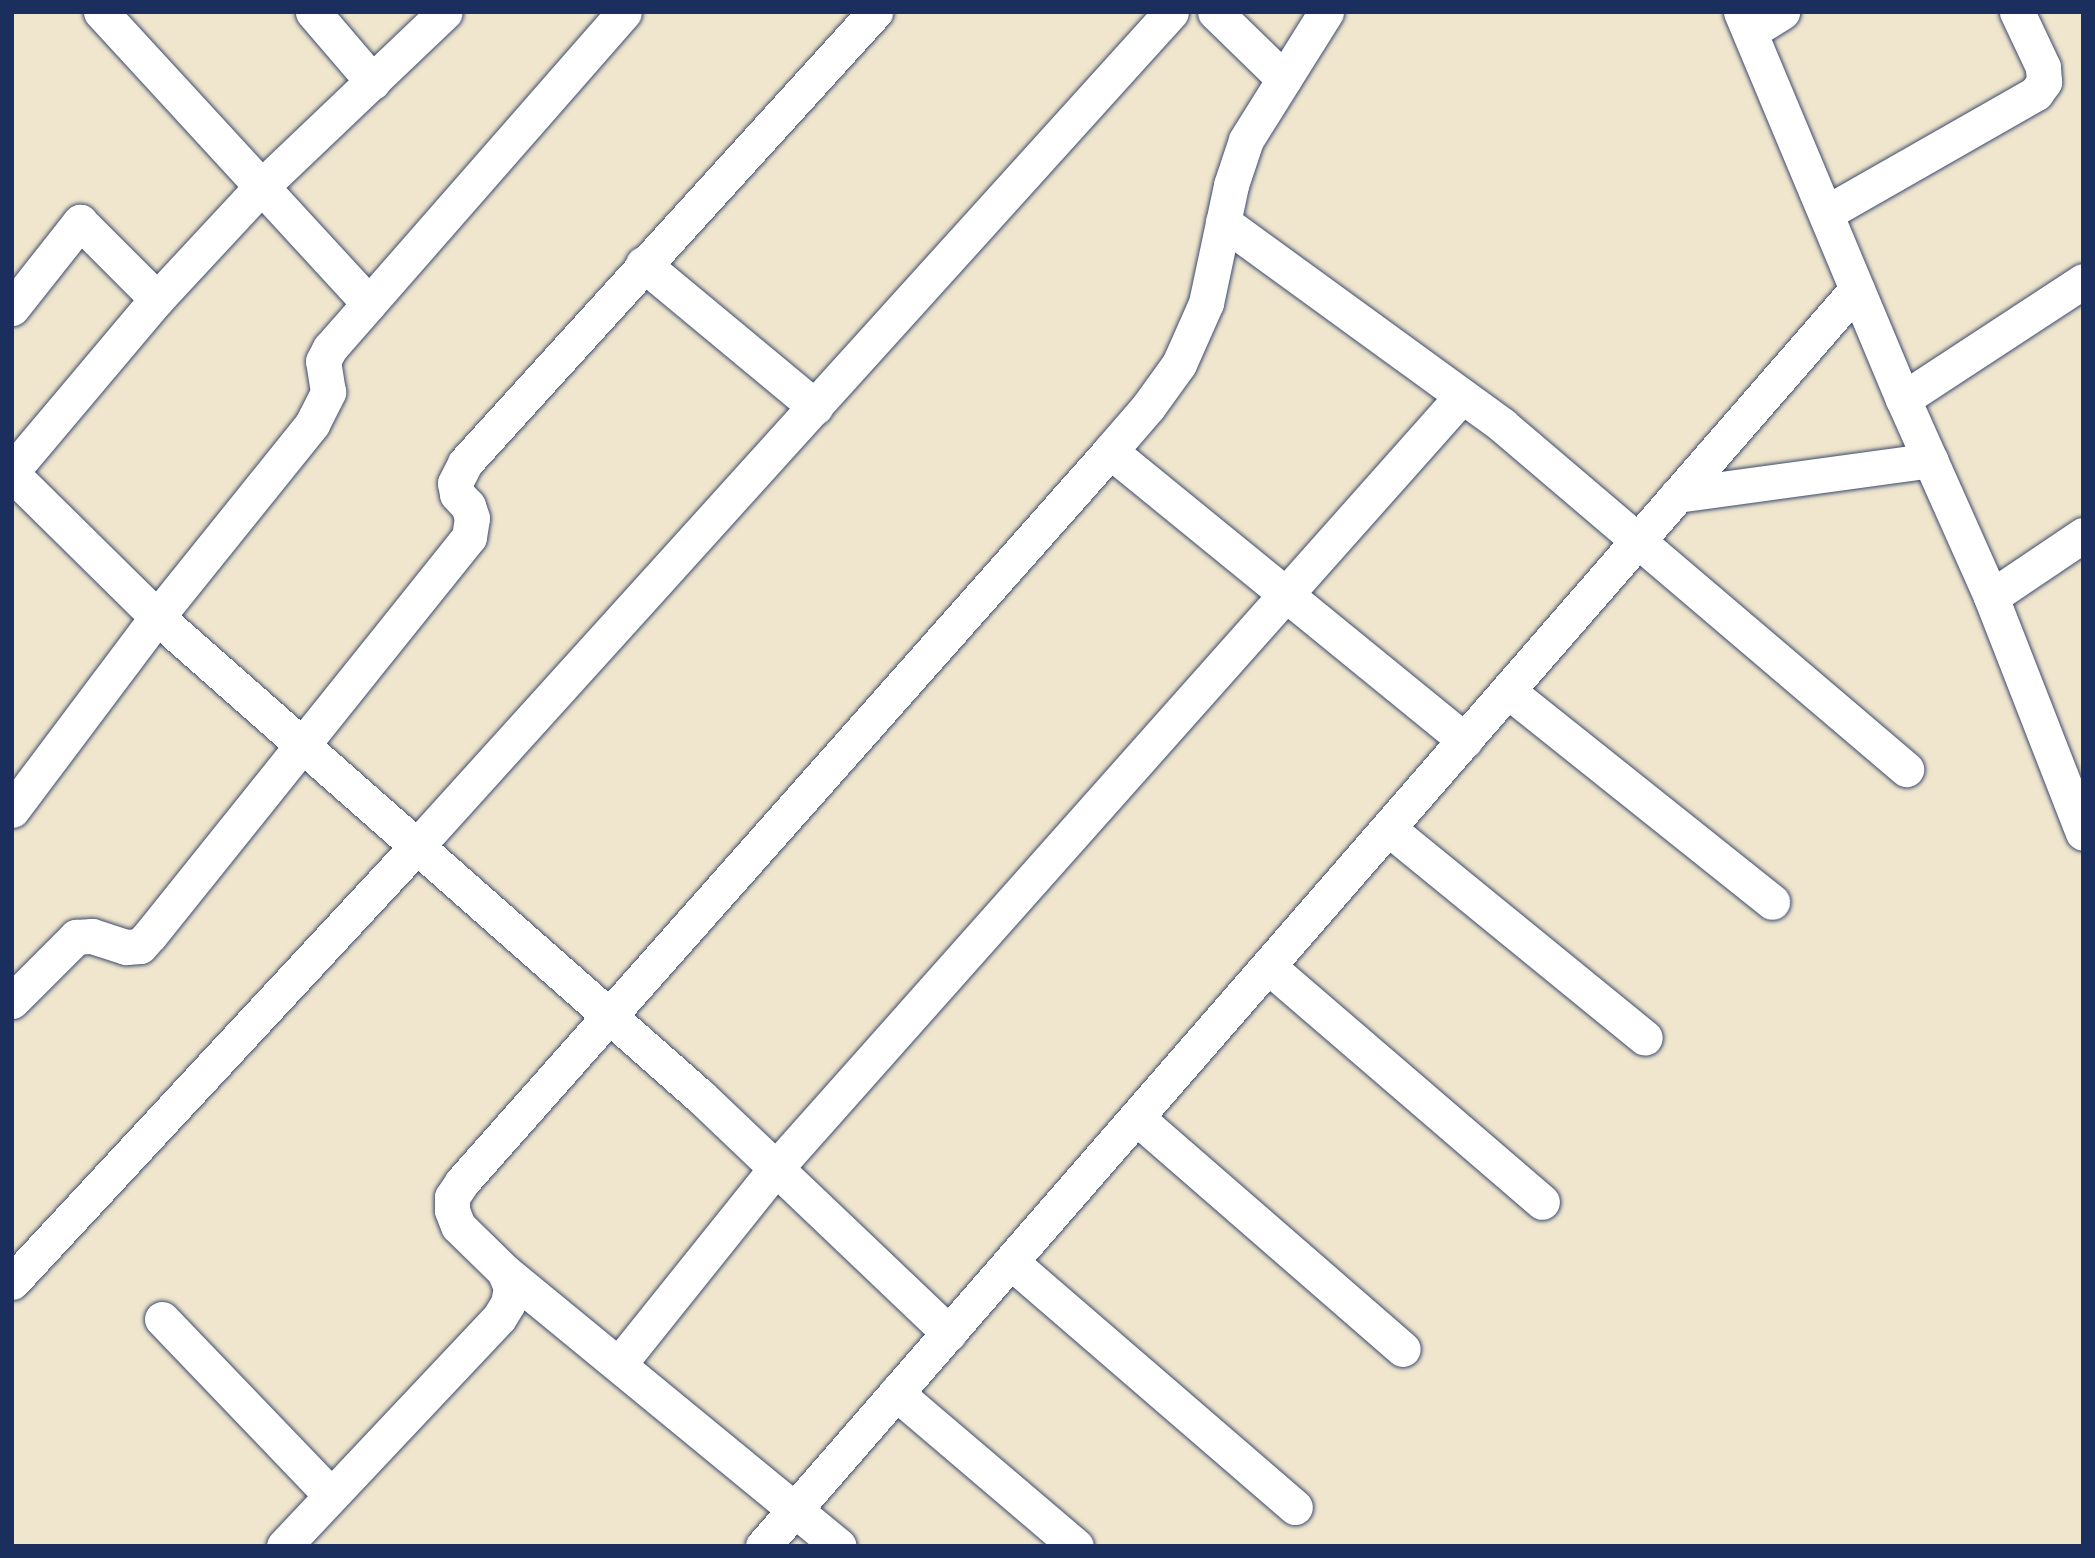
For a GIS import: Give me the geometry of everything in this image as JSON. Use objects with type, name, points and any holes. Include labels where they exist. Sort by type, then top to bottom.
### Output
[{"type":"street","points":[[101,12],[260,188],[369,303]]},
{"type":"street","points":[[313,12],[373,82]]},
{"type":"street","points":[[445,12],[260,188],[157,299],[12,473],[157,617],[700,1096],[949,1333]]},
{"type":"street","points":[[12,810],[157,617],[321,410],[328,393],[323,361],[369,303],[624,12]]},
{"type":"street","points":[[12,1001],[76,937],[93,936],[126,947],[140,946],[469,537],[472,518],[468,506],[457,494],[455,482],[458,472],[643,264],[875,12]]},
{"type":"street","points":[[20,1259],[417,846],[1171,12]]},
{"type":"street","points":[[1215,12],[1283,79]]},
{"type":"street","points":[[839,1546],[504,1270],[458,1226],[452,1210],[452,1197],[462,1182],[607,1015],[1148,407],[1179,364],[1206,303],[1223,222],[1246,140],[1326,12]]},
{"type":"street","points":[[1782,12],[1745,22],[1903,399],[2074,789],[2083,833]]},
{"type":"street","points":[[1826,213],[2036,93],[2044,82],[2043,67],[2017,12]]},
{"type":"street","points":[[12,308],[80,222],[157,299]]},
{"type":"street","points":[[1223,222],[1502,425],[1636,542],[1906,769]]},
{"type":"street","points":[[643,264],[815,407]]},
{"type":"street","points":[[1903,399],[2083,281]]},
{"type":"street","points":[[763,1546],[1389,830],[1857,289]]},
{"type":"street","points":[[619,1364],[775,1170],[1462,396]]},
{"type":"street","points":[[1110,451],[1465,741]]},
{"type":"street","points":[[1677,495],[1931,460]]},
{"type":"street","points":[[1991,597],[2083,535]]},
{"type":"street","points":[[1508,691],[1772,902]]},
{"type":"street","points":[[1389,830],[1645,1038]]},
{"type":"street","points":[[1269,967],[1542,1202]]},
{"type":"street","points":[[1137,1118],[1403,1349]]},
{"type":"street","points":[[1011,1262],[1295,1507]]},
{"type":"street","points":[[284,1546],[499,1318],[508,1303],[511,1288],[504,1270]]},
{"type":"street","points":[[162,1319],[331,1495]]},
{"type":"street","points":[[896,1393],[1076,1546]]}]
